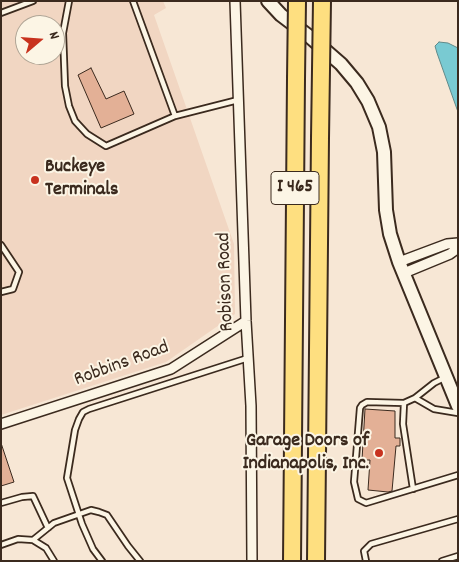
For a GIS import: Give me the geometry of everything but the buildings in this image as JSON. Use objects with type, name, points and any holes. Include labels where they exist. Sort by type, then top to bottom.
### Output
[{"type":"highway","name":"I 465","points":[[292,561],[297,1]]},
{"type":"highway","name":"I 465","points":[[316,561],[322,1]]},
{"type":"street","name":"Robison Road","points":[[235,1],[252,444],[252,561]]},
{"type":"street","points":[[268,1],[281,15],[341,64],[358,83],[368,101],[379,127],[384,152],[386,210],[390,234],[458,406]]},
{"type":"street","points":[[402,268],[447,244],[458,243]]},
{"type":"street","points":[[402,268],[450,254],[458,248]]},
{"type":"street","name":"Robbins Road","points":[[1,424],[171,369],[246,321]]},
{"type":"lane","points":[[1,13],[33,1]]},
{"type":"lane","points":[[69,1],[63,33],[65,86],[69,106],[75,121],[87,134],[106,146],[175,116],[238,100]]},
{"type":"lane","points":[[133,1],[175,116]]},
{"type":"lane","points":[[1,245],[19,272],[13,288],[1,292]]},
{"type":"lane","points":[[102,561],[93,550],[78,514],[70,489],[67,470],[75,430],[83,412],[248,358]]},
{"type":"lane","points":[[446,377],[434,382],[415,398],[404,403],[367,402],[360,408],[354,482],[358,499],[366,503],[458,475]]},
{"type":"lane","points":[[415,398],[434,409],[458,413]]},
{"type":"lane","points":[[404,403],[403,424],[412,489]]},
{"type":"lane","points":[[1,503],[33,496],[48,528]]},
{"type":"lane","points":[[33,540],[54,523],[92,510],[107,515],[140,561]]},
{"type":"lane","points":[[366,561],[364,551],[371,544],[458,519]]},
{"type":"lane","points":[[1,545],[18,539],[33,540],[46,548],[54,561]]},
{"type":"lane","points":[[442,561],[458,556]]},
{"type":"shaded area","points":[[1,1],[163,1],[166,8],[154,15],[234,244],[235,314],[166,362],[1,415]]},
{"type":"water","points":[[439,42],[448,43],[458,48],[458,112],[435,46]]},
{"type":"place","name":"Buckeye Terminals","points":[[35,180]]},
{"type":"place","name":"Garage Doors of Indianapolis, Inc.","points":[[379,453]]}]
